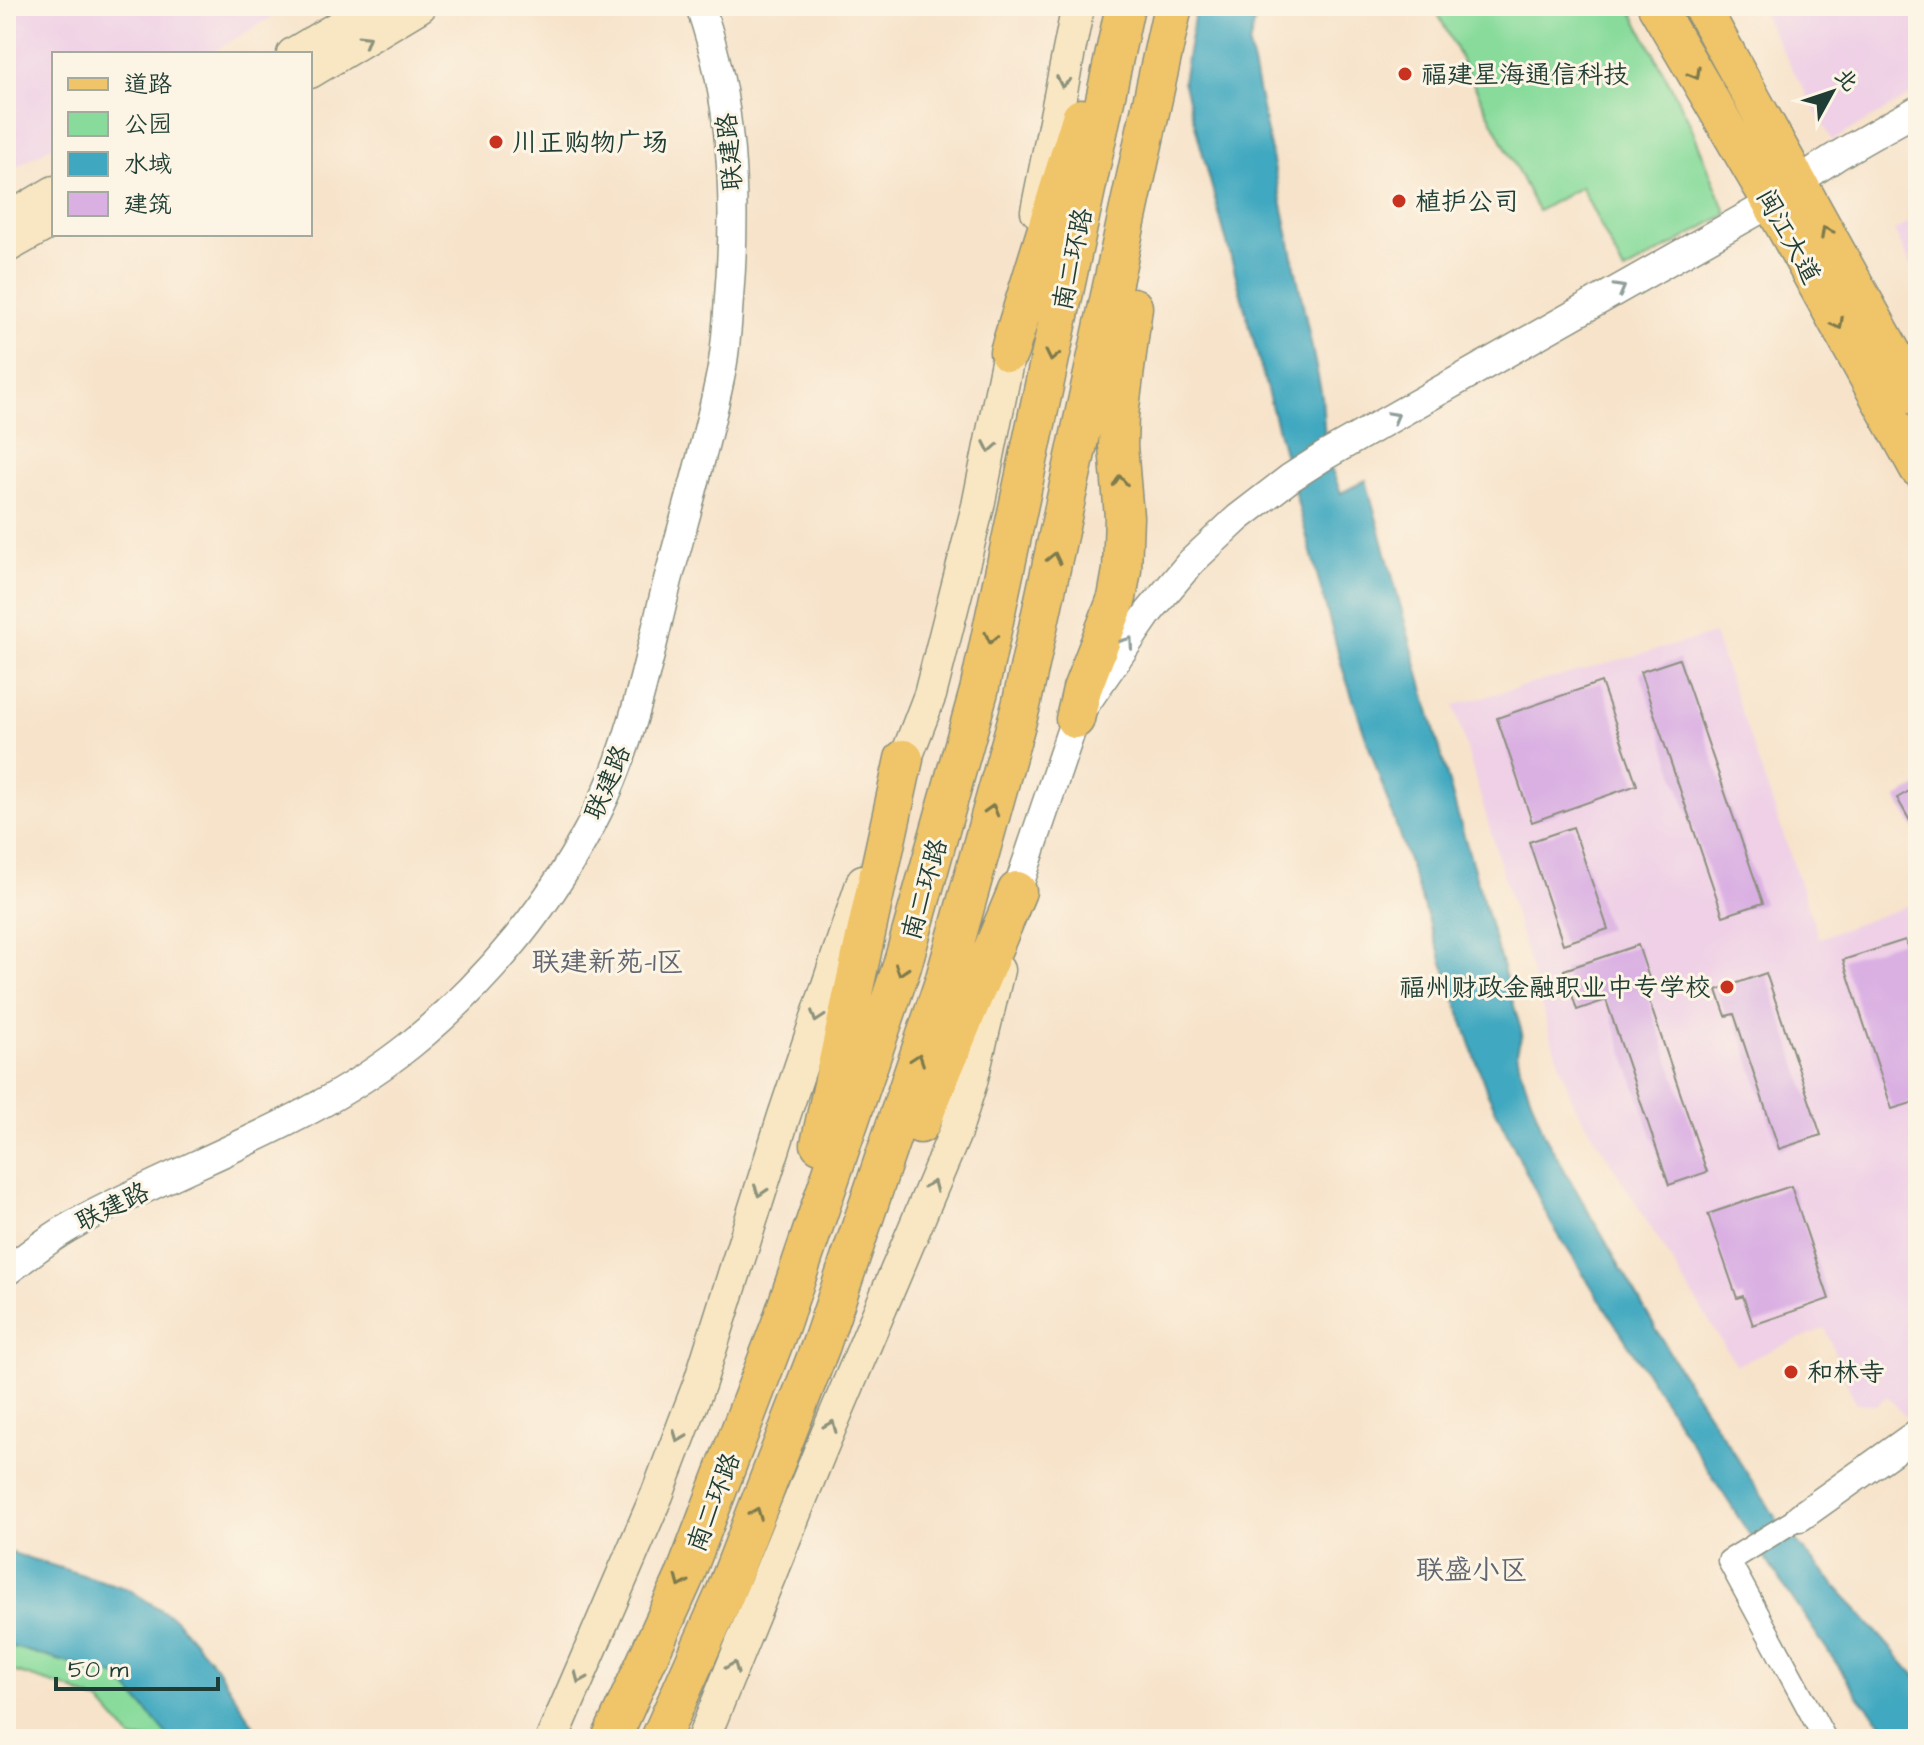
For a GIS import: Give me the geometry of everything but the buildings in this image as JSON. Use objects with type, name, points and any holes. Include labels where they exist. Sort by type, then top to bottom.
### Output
[{"type":"highway","points":[[1009,352],[1073,136],[1125,9]]},
{"type":"highway","name":"南二环路","points":[[611,1739],[684,1578],[780,1326],[902,966],[979,691],[1125,9]]},
{"type":"highway","points":[[1075,719],[1082,689],[1117,598],[1122,570],[1124,517],[1118,446],[1119,415],[1130,323],[1149,216],[1171,16]]},
{"type":"highway","name":"南二环路","points":[[660,1739],[725,1593],[821,1345],[944,982],[1021,706],[1171,16]]},
{"type":"highway","points":[[780,1326],[904,759]]},
{"type":"highway","points":[[821,1345],[918,1128],[1017,891]]},
{"type":"main road","points":[[296,52],[374,6]]},
{"type":"main road","points":[[312,71],[420,6]]},
{"type":"main road","points":[[552,1739],[652,1507],[700,1382],[784,1116],[904,759],[934,681],[978,506],[1078,6]]},
{"type":"main road","name":"闽江大道","points":[[1656,6],[1784,192],[1918,398]]},
{"type":"main road","name":"闽江大道","points":[[1701,6],[1784,192],[1918,469]]},
{"type":"main road","points":[[6,220],[52,193]]},
{"type":"main road","points":[[6,247],[52,221]]},
{"type":"main road","points":[[703,1739],[823,1444],[955,1133],[971,1082],[1017,891]]},
{"type":"street","name":"联建路","points":[[6,1272],[72,1225],[317,1107],[393,1059],[460,1001],[508,948],[585,835],[610,784],[635,710],[721,374],[734,241],[733,171],[722,85],[700,6]]},
{"type":"street","points":[[1017,891],[1075,719],[1170,586],[1238,518],[1326,455],[1784,192],[1828,160],[1918,110]]},
{"type":"street","points":[[1825,1739],[1729,1561],[1800,1517],[1918,1433]]},
{"type":"shaded area","points":[[6,6],[291,6],[212,52],[52,52],[52,146],[6,173]]},
{"type":"shaded area","points":[[1758,6],[1918,6],[1918,91],[1832,141]]},
{"type":"shaded area","points":[[1918,217],[1918,278],[1894,231]]},
{"type":"shaded area","name":"福州财政金融职业中专学校","points":[[1714,634],[1819,938],[1918,902],[1918,1408],[1905,1416],[1887,1396],[1876,1405],[1855,1403],[1825,1328],[1736,1365],[1573,1102],[1550,1036],[1454,705]]},
{"type":"green space","points":[[1434,6],[1629,6],[1689,121],[1727,214],[1624,272],[1581,187],[1538,211]]},
{"type":"green space","points":[[6,1645],[119,1677],[171,1739],[132,1739],[101,1703],[70,1689],[6,1669]]},
{"type":"water","points":[[1196,6],[1258,6],[1249,46],[1322,396],[1326,455],[1341,493],[1366,480],[1457,812],[1522,1033],[1517,1052],[1520,1068],[1545,1136],[1679,1369],[1778,1521],[1918,1679],[1918,1739],[1895,1739],[1859,1697],[1751,1537],[1551,1223],[1487,1092],[1343,670],[1183,81]]},
{"type":"water","points":[[6,1551],[128,1589],[175,1619],[215,1665],[262,1739],[171,1739],[118,1677],[6,1645]]},
{"type":"place","name":"福建星海通信科技","points":[[1405,74]]},
{"type":"place","name":"川正购物广场","points":[[496,142]]},
{"type":"place","name":"植护公司","points":[[1399,201]]},
{"type":"place","name":"福州财政金融职业中专学校","points":[[1727,987]]},
{"type":"place","name":"和林寺","points":[[1791,1372]]},
{"type":"district","name":"联建新苑-1区","points":[[608,961]]},
{"type":"district","name":"联盛小区","points":[[1472,1569]]}]
